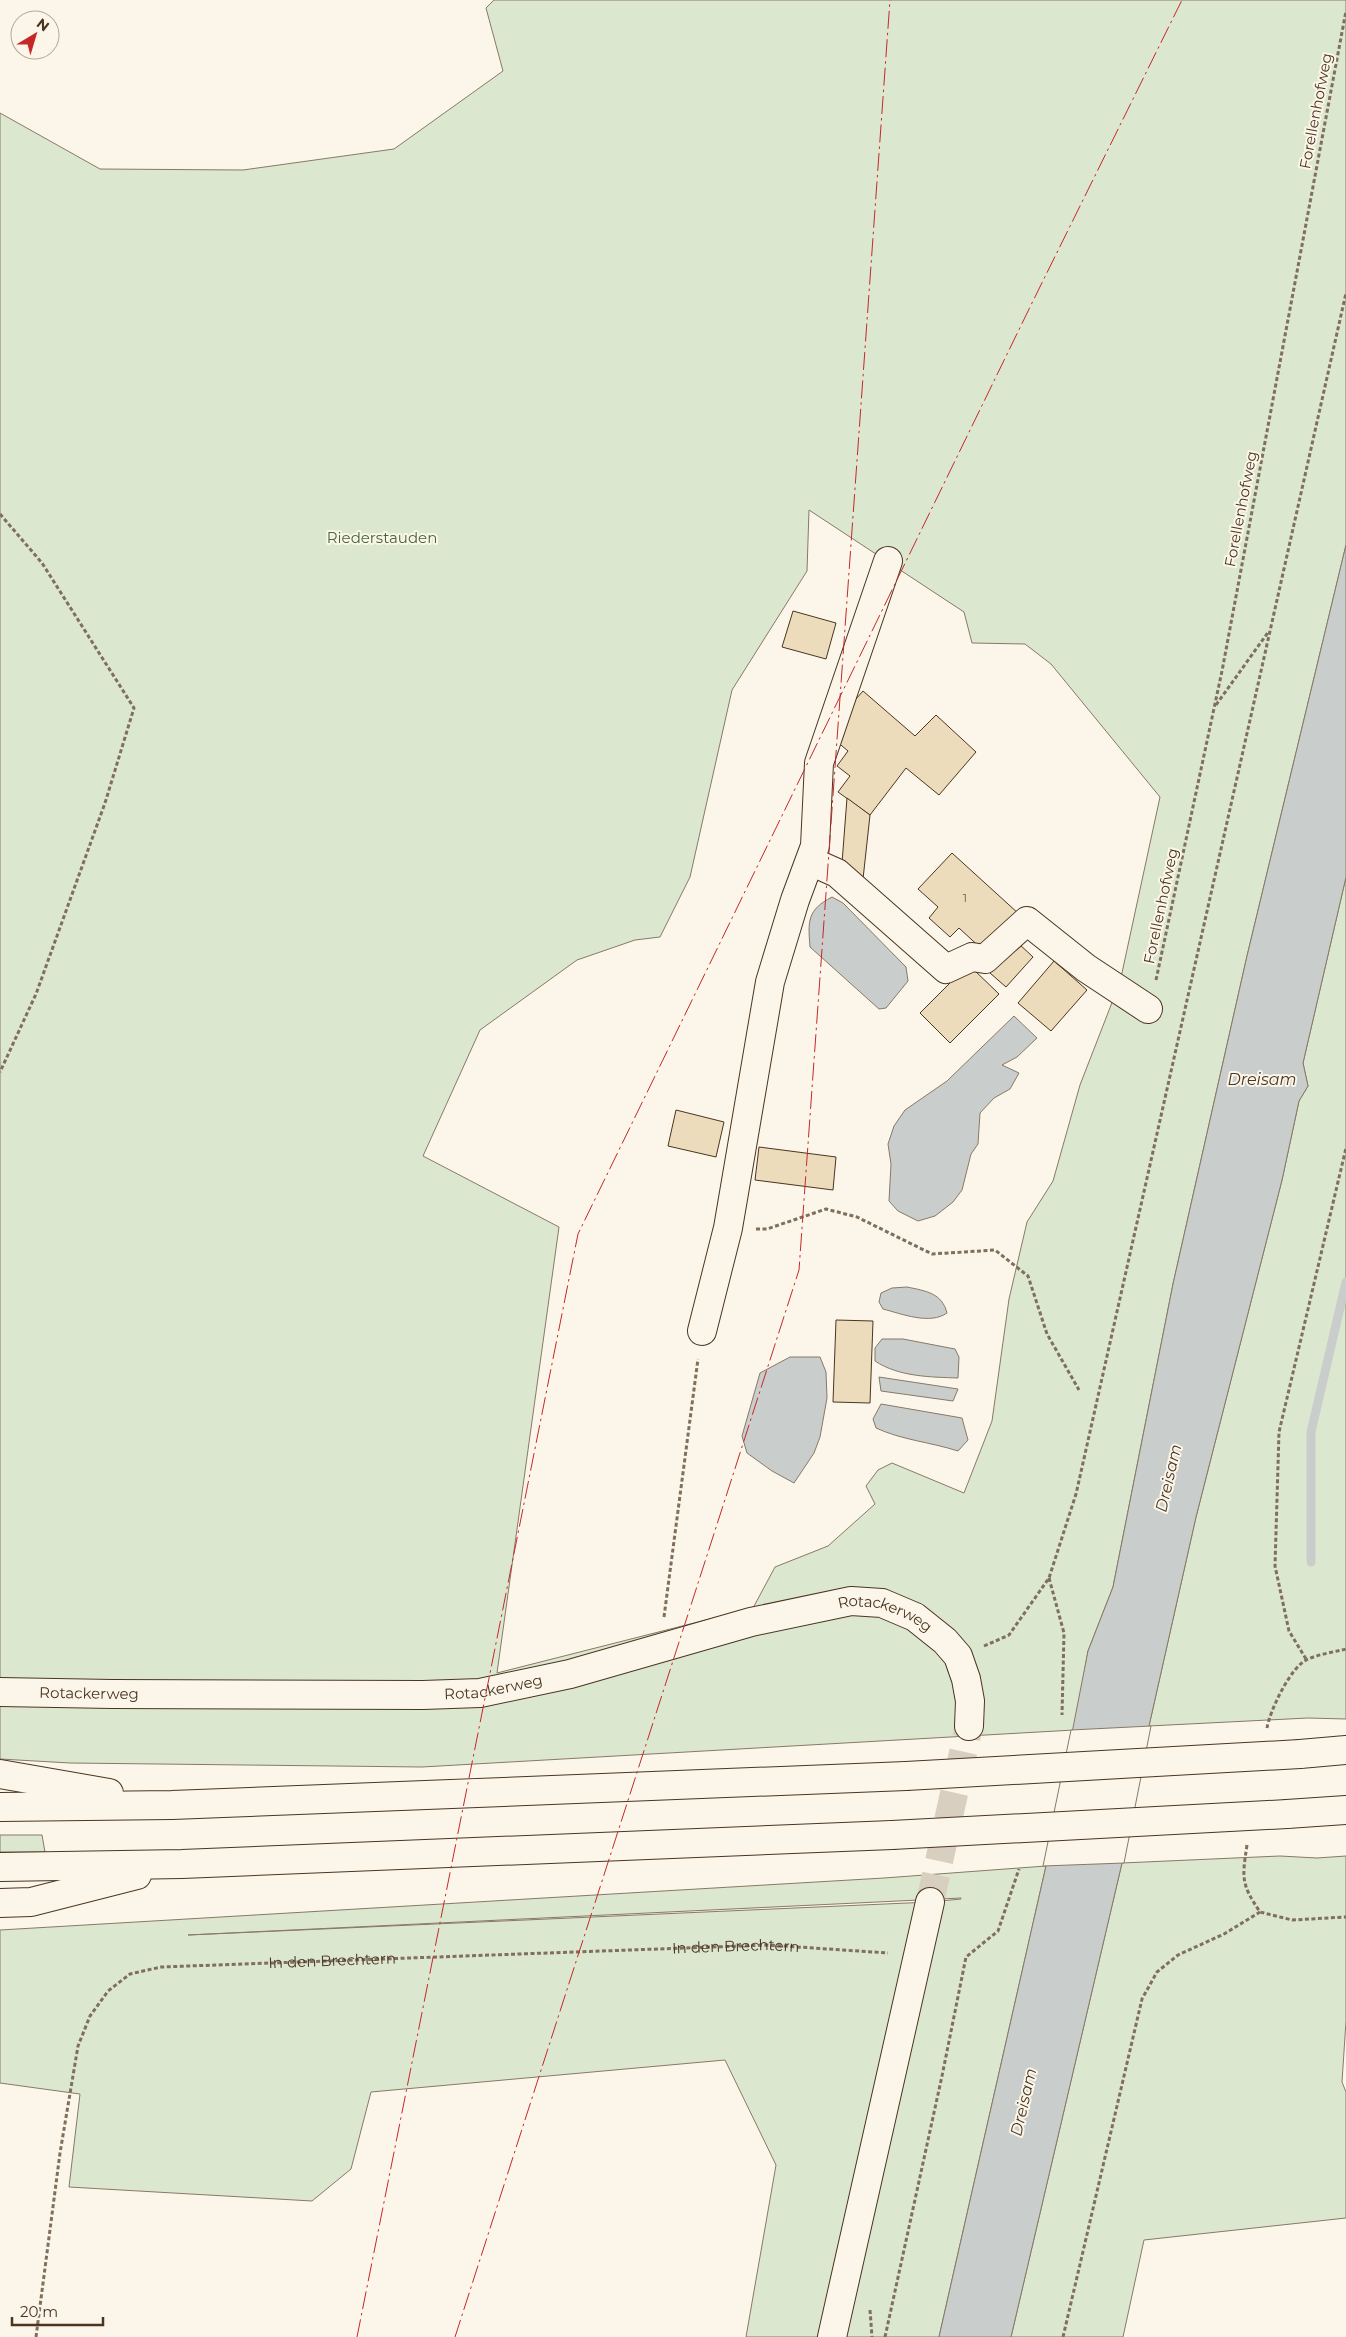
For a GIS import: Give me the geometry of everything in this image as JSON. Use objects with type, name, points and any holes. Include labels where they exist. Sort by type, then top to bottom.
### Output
[{"type":"main road","points":[[702,1331],[728,1228],[770,982],[815,846],[819,762],[888,561]]},
{"type":"main road","points":[[810,861],[837,873],[946,969],[972,957],[985,959],[1027,921],[1086,968],[1148,1009]]},
{"type":"main road","name":"Rotackerweg","points":[[0,1692],[414,1696],[480,1693],[570,1674],[751,1622],[851,1601],[882,1603],[916,1617],[945,1641],[958,1656]]},
{"type":"main road","points":[[958,1656],[966,1678],[970,1701],[969,1726]]},
{"type":"main road","points":[[0,1807],[172,1805],[906,1776],[1346,1750]]},
{"type":"main road","points":[[0,1774],[172,1805]]},
{"type":"main road","points":[[0,1867],[182,1864],[892,1835],[1346,1810]]},
{"type":"main road","points":[[0,1903],[31,1902],[182,1864]]},
{"type":"main road","points":[[832,2337],[930,1902]]},
{"type":"path","name":"Forellenhofweg","points":[[1148,1009],[1178,884],[1215,708],[1346,11]]},
{"type":"path","points":[[958,1656],[1009,1635],[1048,1578],[1076,1494],[1346,293]]},
{"type":"path","points":[[0,514],[42,563],[134,708],[105,803],[36,994],[0,1072]]},
{"type":"path","points":[[1215,708],[1271,628]]},
{"type":"path","points":[[1306,1659],[1289,1631],[1275,1566],[1279,1432],[1346,1148]]},
{"type":"path","points":[[728,1228],[767,1230],[826,1209],[857,1217],[932,1254],[995,1250],[1028,1276],[1047,1334],[1079,1390]]},
{"type":"path","points":[[660,1649],[702,1331]]},
{"type":"path","points":[[1048,1578],[1064,1632],[1062,1715]]},
{"type":"path","points":[[1269,1716],[1290,1676],[1306,1659],[1346,1649]]},
{"type":"path","points":[[885,2337],[966,1958],[998,1931],[1019,1869]]},
{"type":"path","points":[[1242,1873],[1246,1891],[1260,1912],[1292,1920],[1346,1917]]},
{"type":"path","points":[[1063,2337],[1142,1999],[1157,1972],[1178,1955],[1224,1934],[1260,1912]]},
{"type":"path","name":"In den Brechtern","points":[[36,2337],[60,2153],[78,2046],[90,2016],[108,1991],[130,1974],[161,1967],[768,1945],[919,1955]]},
{"type":"green space","name":"Riederstauden","points":[[494,0],[1346,0],[1346,545],[1247,956],[1173,1284],[1113,1587],[1088,1651],[1074,1730],[422,1767],[70,1763],[0,1759],[0,113],[100,169],[243,170],[394,149],[503,71],[486,8]],"holes":[[[809,510],[964,612],[972,643],[1025,644],[1051,664],[1160,797],[1120,982],[1080,1085],[1053,1181],[1027,1222],[1009,1299],[992,1421],[964,1493],[892,1463],[878,1470],[866,1486],[875,1504],[828,1546],[775,1567],[753,1608],[497,1673],[559,1227],[423,1156],[480,1030],[577,960],[635,940],[660,937],[690,877],[732,690],[807,571]]]},
{"type":"green space","points":[[1346,877],[1346,1719],[1308,1718],[1149,1726],[1196,1517],[1282,1180],[1299,1101],[1308,1086],[1303,1063]]},
{"type":"green space","points":[[0,1835],[42,1835],[45,1852],[0,1852]]},
{"type":"green space","points":[[1280,1856],[1317,1858],[1346,1856],[1346,2021],[1342,2082],[1346,2092],[1346,2218],[1144,2240],[1123,2337],[1011,2337],[1122,1863]]},
{"type":"green space","points":[[1046,1866],[939,2337],[746,2337],[776,2165],[725,2060],[371,2092],[351,2169],[312,2201],[69,2187],[80,2094],[0,2083],[0,1930],[884,1878]],"holes":[[[961,1898],[930,1902],[188,1935]]]},
{"type":"water","name":"Dreisam","points":[[1346,545],[1346,877],[1303,1063],[1308,1086],[1299,1101],[1282,1180],[1196,1517],[1149,1726],[1122,1863],[1011,2337],[939,2337],[1046,1866],[1088,1651],[1113,1587],[1173,1284],[1247,956]]},
{"type":"water","points":[[832,897],[843,903],[906,967],[908,981],[886,1008],[879,1009],[810,947],[809,923],[811,917],[818,907]]},
{"type":"water","points":[[1014,1016],[1037,1038],[1017,1057],[1002,1065],[1019,1073],[1010,1089],[994,1098],[980,1113],[978,1144],[971,1154],[962,1190],[953,1202],[935,1216],[918,1221],[898,1211],[889,1201],[891,1164],[888,1144],[894,1126],[905,1110],[947,1081]]},
{"type":"water","points":[[907,1287],[927,1292],[937,1297],[945,1306],[947,1313],[932,1318],[924,1318],[907,1316],[883,1309],[879,1302],[881,1293],[892,1288]]},
{"type":"water","points":[[882,1339],[903,1339],[955,1349],[959,1357],[958,1378],[915,1375],[884,1366],[875,1361],[875,1348]]},
{"type":"water","points":[[790,1357],[820,1357],[826,1372],[827,1398],[820,1437],[814,1453],[794,1483],[772,1471],[747,1453],[742,1436],[760,1373]]},
{"type":"water","points":[[879,1377],[958,1389],[953,1401],[881,1391]]},
{"type":"water","points":[[881,1404],[962,1418],[968,1440],[958,1451],[876,1428],[873,1419]]},
{"type":"pier","points":[[1151,1726],[1124,1863],[1043,1866],[1071,1730]]},
{"type":"building","points":[[793,611],[836,623],[826,659],[782,647]]},
{"type":"building","points":[[863,691],[915,736],[936,715],[976,752],[939,795],[906,768],[870,815],[838,792],[850,776],[837,766],[848,751],[835,740],[835,723]]},
{"type":"building","points":[[847,798],[870,815],[863,879],[842,863]]},
{"type":"building","points":[[952,853],[1019,914],[985,952],[959,928],[950,937],[929,918],[938,907],[918,889]]},
{"type":"building","points":[[1018,943],[1033,957],[1006,987],[990,973]]},
{"type":"building","points":[[1054,961],[1087,990],[1051,1031],[1018,1003]]},
{"type":"building","points":[[971,967],[999,994],[950,1043],[920,1013],[961,972]]},
{"type":"building","points":[[676,1110],[724,1122],[716,1157],[668,1146]]},
{"type":"building","points":[[759,1147],[836,1157],[833,1190],[755,1180]]},
{"type":"building","points":[[836,1320],[873,1321],[870,1403],[833,1402]]},
{"type":"waterway","points":[[1311,1562],[1311,1432],[1346,1282]]},
{"type":"tunnel","points":[[930,1902],[969,1726]]},
{"type":"power","points":[[455,2337],[799,1270],[890,0]]},
{"type":"power","points":[[357,2337],[578,1234],[1031,305],[1182,0]]}]
